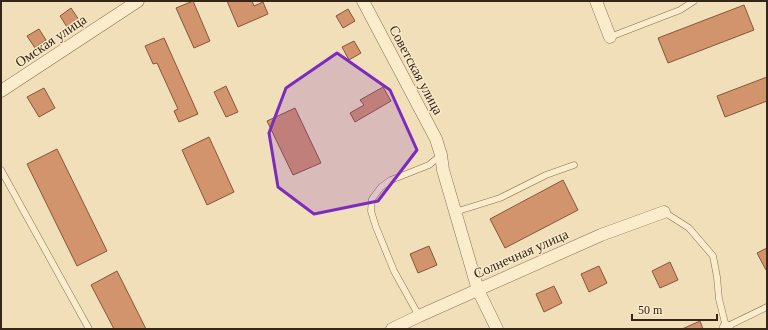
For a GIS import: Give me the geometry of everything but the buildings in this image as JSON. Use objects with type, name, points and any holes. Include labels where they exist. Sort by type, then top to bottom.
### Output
[{"type":"street","name":"Омская улица","points":[[1,91],[138,1]]},
{"type":"street","name":"Советская улица","points":[[363,1],[436,139],[441,155],[443,170],[478,290],[497,329]]},
{"type":"street","points":[[596,1],[610,37]]},
{"type":"street","name":"Солнечная улица","points":[[392,329],[601,235],[664,212]]},
{"type":"lane","points":[[610,37],[680,10],[694,1]]},
{"type":"lane","points":[[419,316],[394,271],[376,228],[371,211],[372,199],[381,187],[391,180],[429,165],[441,155]]},
{"type":"lane","points":[[455,212],[500,198],[546,175],[574,165]]},
{"type":"lane","points":[[1,170],[90,329]]},
{"type":"lane","points":[[664,212],[689,228],[713,256],[719,299],[727,328],[767,306]]},
{"type":"highlighted area","points":[[337,53],[390,90],[417,150],[378,201],[314,214],[278,187],[269,133],[286,88]]}]
